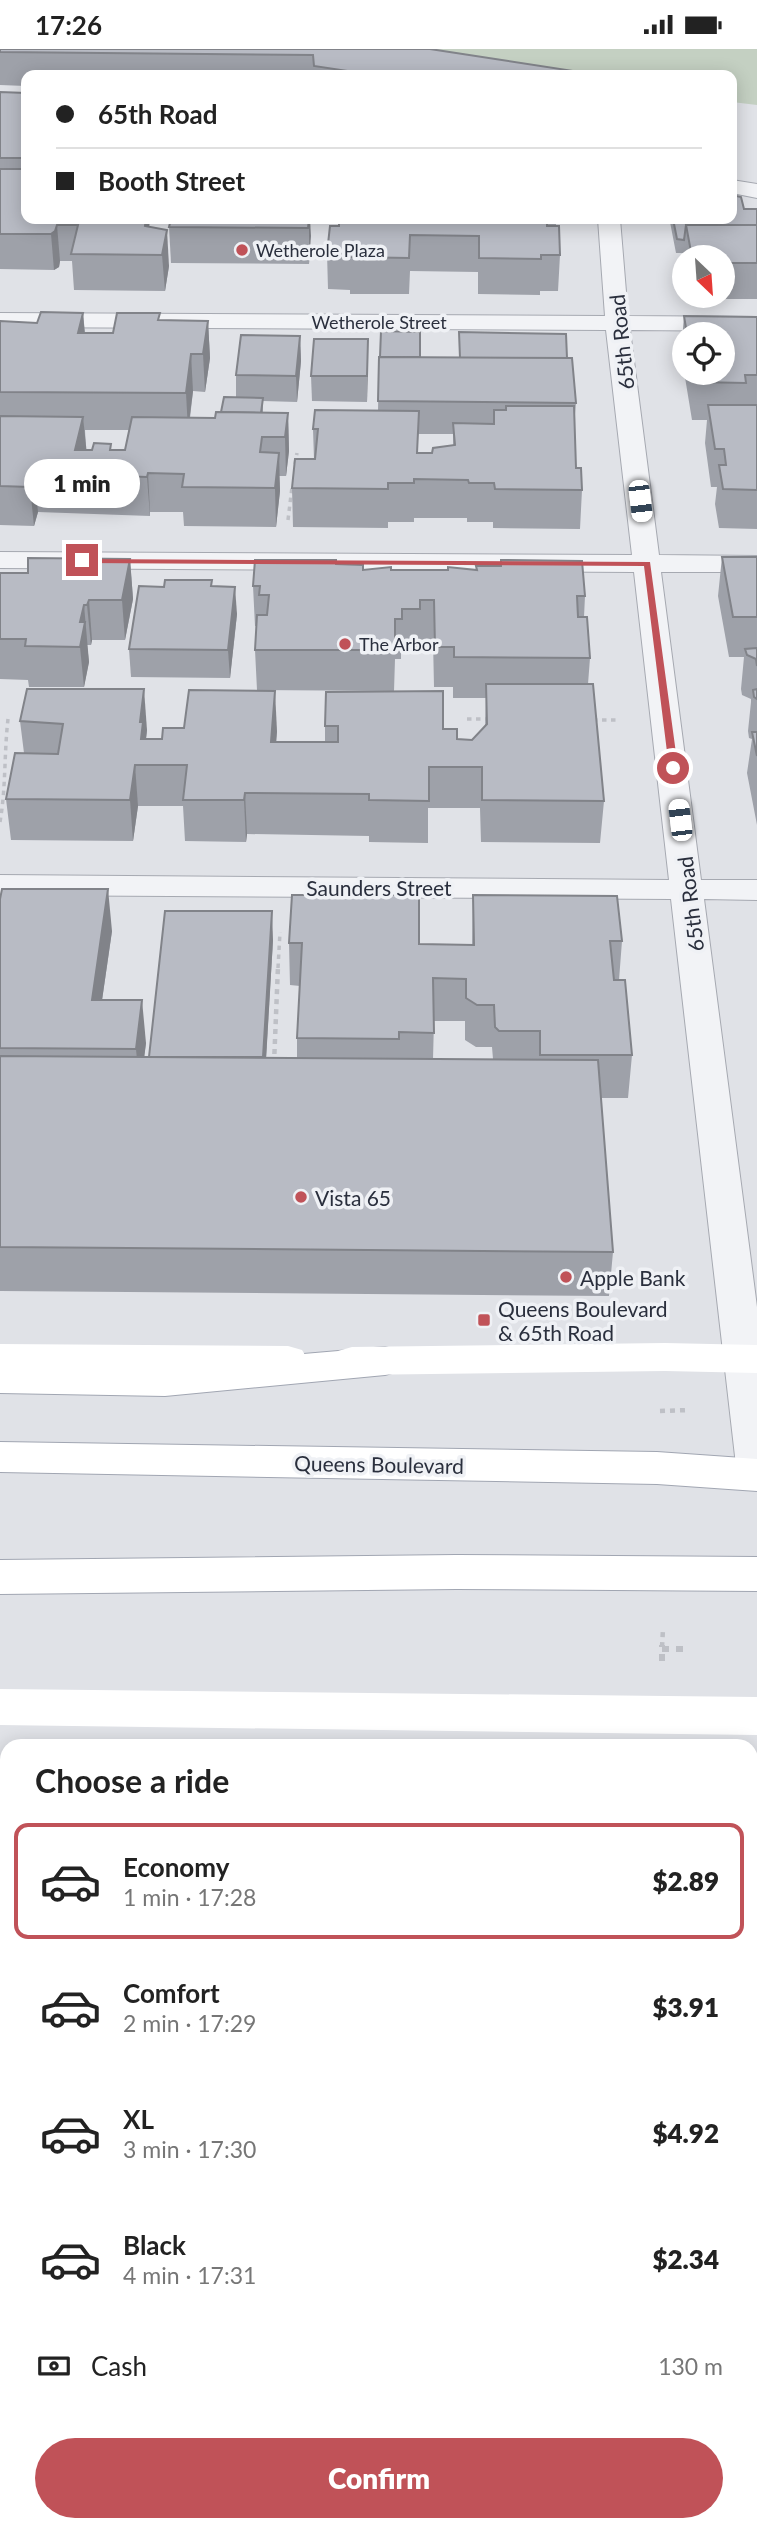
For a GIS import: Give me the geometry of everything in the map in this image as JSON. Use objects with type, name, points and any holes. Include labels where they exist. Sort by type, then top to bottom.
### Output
[{"type":"main road","points":[[0,1358],[385,1361],[665,1357],[750,1359]]},
{"type":"main road","points":[[0,1378],[165,1381],[385,1361]]},
{"type":"main road","name":"Queens Boulevard","points":[[0,1457],[643,1468],[757,1475]]},
{"type":"main road","points":[[0,1577],[456,1572],[757,1574]]},
{"type":"main road","points":[[0,1707],[757,1716]]},
{"type":"street","points":[[737,188],[757,191]]},
{"type":"street","name":"65th Road","points":[[609,224],[617,323],[750,1359],[757,1465]]},
{"type":"street","name":"Wetherole Street","points":[[0,320],[757,324]]},
{"type":"street","points":[[0,560],[757,564]]},
{"type":"street","name":"Saunders Street","points":[[0,885],[757,890]]},
{"type":"path","points":[[295,467],[297,453]]},
{"type":"path","points":[[288,521],[293,480]]},
{"type":"path","points":[[0,822],[5,793],[3,763],[8,719]]},
{"type":"path","points":[[467,719],[492,719]]},
{"type":"path","points":[[581,720],[624,720]]},
{"type":"path","points":[[274,1077],[280,925]]},
{"type":"path","points":[[658,1421],[662,1403]]},
{"type":"path","points":[[660,1411],[689,1410]]},
{"type":"path","points":[[661,1672],[663,1629]]},
{"type":"path","points":[[662,1649],[686,1649]]},
{"type":"green space","points":[[421,49],[757,49],[757,105],[737,103],[737,70],[508,70]]},
{"type":"building","points":[[0,49],[430,49],[567,70],[341,70],[314,66],[313,55],[0,52]]},
{"type":"building","points":[[0,92],[21,93],[21,158],[0,158]]},
{"type":"building","points":[[0,169],[21,169],[21,224],[145,224],[167,230],[162,255],[71,254],[78,225],[57,225],[51,234],[0,234]]},
{"type":"building","points":[[737,196],[741,197],[744,209],[757,209],[757,225],[686,225],[684,240],[677,239],[674,224],[737,224]]},
{"type":"building","points":[[170,224],[308,224],[308,228],[169,227]]},
{"type":"building","points":[[547,224],[559,226],[560,255],[541,255],[541,259],[479,258],[479,236],[410,235],[409,258],[349,257],[349,253],[327,253],[330,226]]},
{"type":"building","points":[[686,225],[757,225],[757,263],[735,263],[735,245],[690,245]]},
{"type":"building","points":[[41,312],[83,313],[78,333],[113,333],[117,313],[160,313],[158,320],[208,321],[203,354],[191,354],[186,393],[0,392],[0,321],[37,323]]},
{"type":"building","points":[[684,316],[757,317],[757,375],[745,375],[746,383],[735,383],[735,322],[685,322]]},
{"type":"building","points":[[381,331],[420,332],[420,357],[380,357]]},
{"type":"building","points":[[459,332],[566,334],[567,358],[460,358]]},
{"type":"building","points":[[241,335],[300,336],[296,376],[236,375]]},
{"type":"building","points":[[314,339],[368,339],[367,376],[311,376]]},
{"type":"building","points":[[379,357],[572,358],[576,403],[378,401]]},
{"type":"building","points":[[224,397],[263,398],[261,413],[221,412]]},
{"type":"building","points":[[708,405],[757,405],[757,490],[723,489],[719,465],[726,465],[724,449],[715,449]]},
{"type":"building","points":[[506,406],[574,406],[576,468],[581,468],[582,490],[495,489],[494,483],[414,479],[414,483],[388,483],[388,489],[292,488],[295,459],[315,459],[318,429],[313,429],[315,410],[419,411],[417,453],[432,453],[433,448],[455,445],[453,423],[494,424],[494,410],[506,410]]},
{"type":"building","points":[[216,412],[288,413],[285,437],[262,437],[260,452],[279,453],[275,488],[182,487],[184,474],[148,473],[147,477],[34,473],[30,487],[0,486],[0,416],[83,417],[75,450],[92,450],[94,443],[111,444],[110,450],[125,450],[132,417],[215,418]]},
{"type":"building","points":[[722,557],[757,557],[757,617],[733,617]]},
{"type":"building","points":[[28,558],[130,559],[122,600],[89,600],[87,605],[84,605],[80,622],[85,622],[80,647],[25,646],[26,639],[0,639],[0,573],[28,573]]},
{"type":"building","points":[[255,560],[336,560],[336,564],[363,565],[363,570],[391,567],[391,570],[448,570],[448,567],[477,570],[476,566],[501,566],[501,560],[582,561],[585,596],[577,596],[578,617],[587,617],[590,658],[454,657],[454,647],[435,647],[434,600],[420,600],[420,609],[402,609],[402,619],[395,619],[395,650],[255,650],[257,615],[267,615],[269,595],[259,595],[260,586],[253,586]]},
{"type":"building","points":[[165,580],[212,580],[211,586],[235,587],[228,650],[129,649],[139,586],[164,587]]},
{"type":"building","points":[[757,648],[757,666],[756,659],[747,655],[745,649]]},
{"type":"building","points":[[486,684],[593,684],[604,801],[482,800],[482,767],[429,767],[429,801],[369,800],[369,794],[245,793],[244,800],[183,800],[187,765],[135,765],[130,800],[6,799],[15,753],[58,754],[63,724],[20,721],[27,689],[144,689],[141,739],[162,739],[163,728],[184,728],[189,690],[275,691],[271,742],[338,742],[338,726],[325,726],[326,692],[443,691],[443,729],[457,729],[457,739],[472,740],[487,724]]},
{"type":"building","points":[[752,732],[757,732],[757,756]]},
{"type":"building","points":[[2,889],[108,889],[92,1000],[142,1000],[136,1049],[0,1048]]},
{"type":"building","points":[[292,895],[419,895],[419,944],[474,945],[473,895],[617,896],[622,941],[610,941],[614,980],[625,980],[632,1055],[540,1055],[540,1031],[499,1031],[495,1027],[494,1005],[477,1005],[466,998],[466,979],[433,978],[434,1033],[399,1032],[399,1039],[297,1038],[302,943],[289,943]]},
{"type":"building","points":[[165,911],[272,911],[263,1057],[149,1057]]},
{"type":"building","name":"Vista 65","points":[[0,1056],[598,1060],[613,1252],[0,1247]]},
{"type":"place","name":"Wetherole Plaza","points":[[242,250]]},
{"type":"place","name":"The Arbor","points":[[345,644]]},
{"type":"place","name":"Vista 65","points":[[301,1197]]},
{"type":"place","name":"Apple Bank","points":[[566,1277]]},
{"type":"place","name":"Queens Boulevard & 65th Road","points":[[484,1320]]},
{"type":"route","points":[[82,560],[648,563],[673,768]]}]
